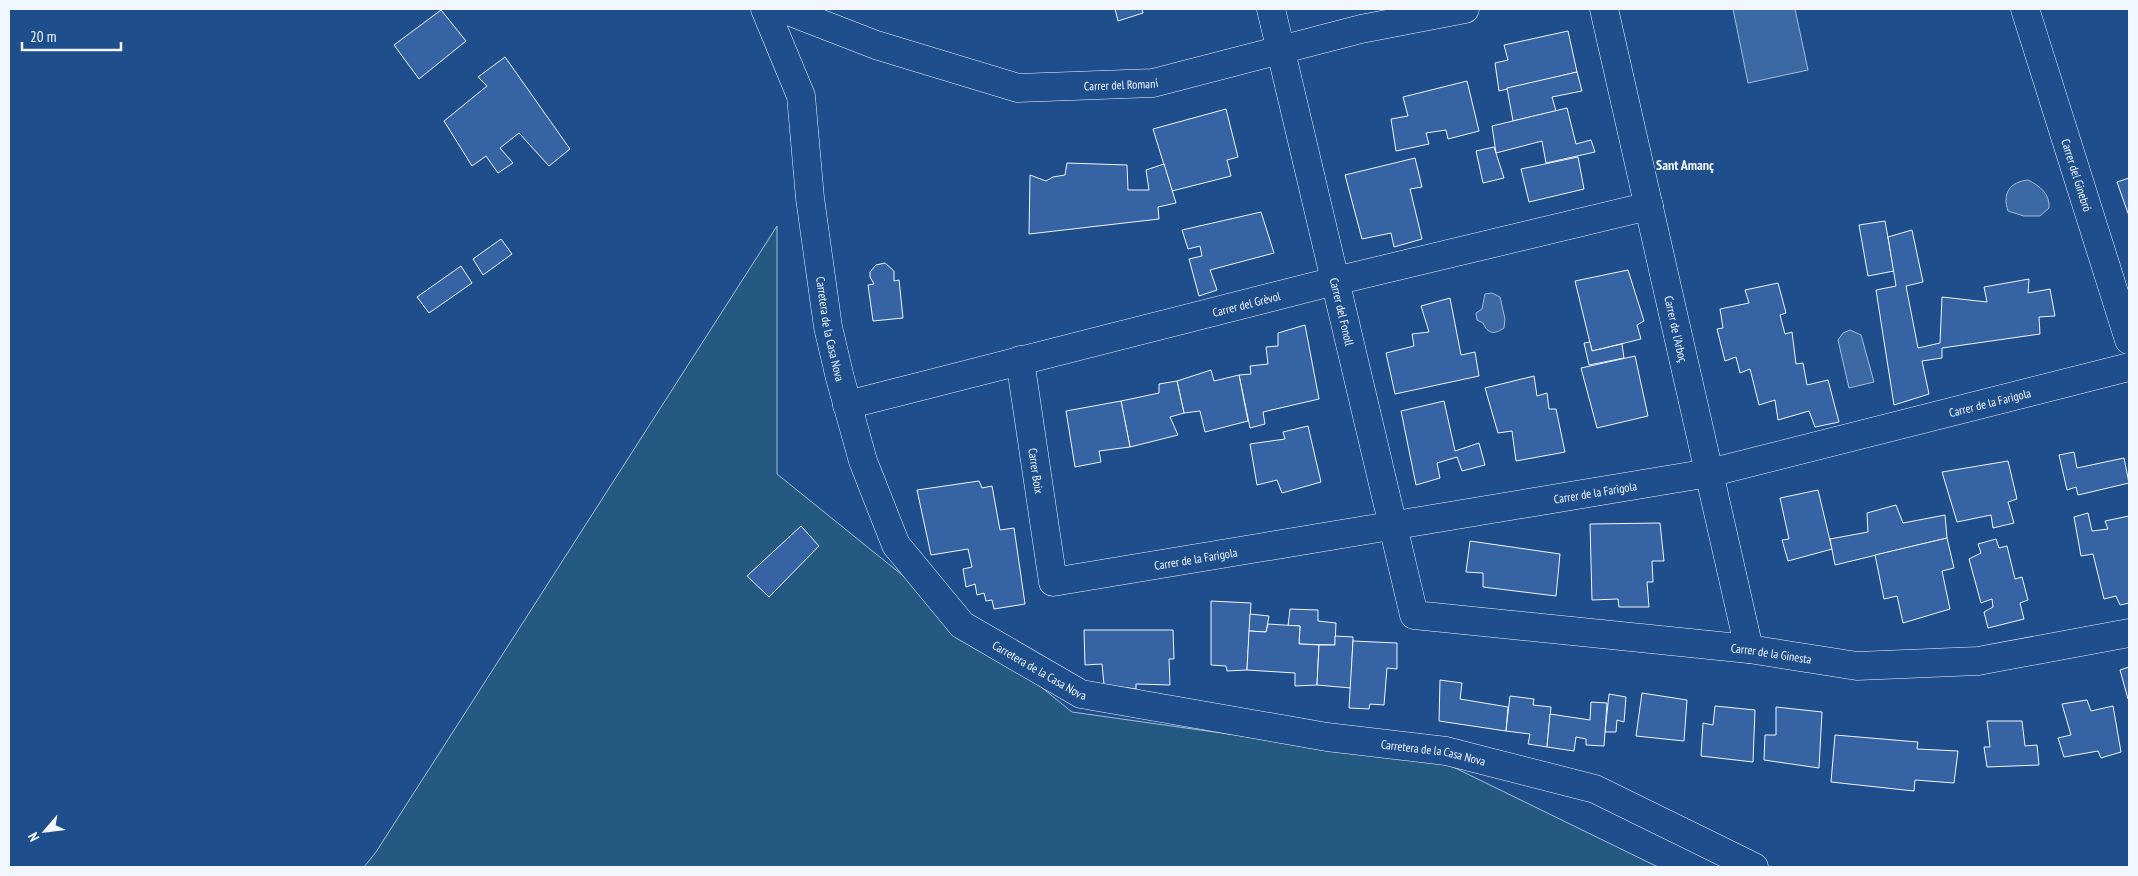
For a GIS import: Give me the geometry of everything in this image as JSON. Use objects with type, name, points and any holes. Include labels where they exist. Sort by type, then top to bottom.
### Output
[{"type":"street","name":"Carretera de la Casa Nova","points":[[765,9],[801,96],[810,198],[827,317],[847,405],[863,461],[896,545],[962,625],[1081,694],[1327,737],[1446,750],[1595,789],[1754,867]]},
{"type":"street","name":"Carrer del Romaní","points":[[783,9],[876,45],[1018,88],[1153,83],[1361,29],[1465,9]]},
{"type":"street","name":"Carrer del Fonoll","points":[[1271,9],[1414,615]]},
{"type":"street","name":"Carrer de l'Arboç","points":[[1604,9],[1749,649]]},
{"type":"street","name":"Carrer del Ginebró","points":[[2025,9],[2129,340]]},
{"type":"street","name":"Carrer del Grèvol","points":[[847,405],[1335,281],[1648,206]]},
{"type":"street","name":"Carrer Boix","points":[[1020,360],[1053,582]]},
{"type":"street","name":"Carrer de la Farigola","points":[[1053,582],[1392,524],[1709,473],[2129,367]]},
{"type":"street","name":"Carrer de la Ginesta","points":[[1414,615],[1749,649],[1856,666],[1978,661],[2129,634]]},
{"type":"shaded area","points":[[1733,9],[1795,9],[1808,70],[1748,83]]},
{"type":"shaded area","points":[[2028,180],[2040,188],[2048,199],[2049,208],[2040,216],[2024,216],[2008,211],[2006,205],[2007,194],[2012,186]]},
{"type":"shaded area","points":[[777,226],[777,474],[1072,712],[1449,765],[1658,867],[364,867],[376,852]]},
{"type":"shaded area","points":[[1492,293],[1500,297],[1505,319],[1504,328],[1497,332],[1489,331],[1483,323],[1477,320],[1476,313],[1482,309],[1485,294]]},
{"type":"shaded area","points":[[1850,330],[1861,335],[1874,382],[1849,388],[1838,340],[1843,333]]},
{"type":"building","points":[[1115,9],[1142,9],[1143,13],[1118,21]]},
{"type":"building","points":[[441,10],[466,41],[419,79],[394,45]]},
{"type":"building","points":[[1568,31],[1577,72],[1499,91],[1495,63],[1508,60],[1504,45]]},
{"type":"building","points":[[505,57],[570,149],[549,166],[519,133],[500,148],[513,163],[498,173],[486,156],[472,166],[444,121],[487,86],[478,77]]},
{"type":"building","points":[[1577,72],[1582,91],[1552,97],[1556,111],[1513,121],[1507,88]]},
{"type":"building","points":[[1467,81],[1479,131],[1448,139],[1446,130],[1426,133],[1429,144],[1396,151],[1391,119],[1408,116],[1403,97]]},
{"type":"building","points":[[1567,108],[1576,144],[1591,140],[1595,152],[1546,163],[1542,141],[1496,153],[1492,126]]},
{"type":"building","points":[[1226,109],[1238,157],[1227,160],[1231,176],[1172,191],[1153,129]]},
{"type":"building","points":[[1494,147],[1504,178],[1483,183],[1476,151]]},
{"type":"building","points":[[1578,157],[1584,189],[1529,202],[1521,169]]},
{"type":"building","points":[[1415,158],[1422,187],[1410,189],[1422,239],[1394,247],[1391,233],[1362,239],[1345,175]]},
{"type":"building","points":[[1067,163],[1127,165],[1128,190],[1149,190],[1146,170],[1164,164],[1176,203],[1158,207],[1159,219],[1029,234],[1030,175],[1046,181],[1053,177],[1065,175]]},
{"type":"building","points":[[2129,178],[2129,216],[2117,182]]},
{"type":"building","points":[[1261,212],[1274,253],[1210,270],[1217,290],[1199,296],[1189,259],[1202,256],[1200,246],[1188,249],[1182,230]]},
{"type":"building","points":[[1885,221],[1894,271],[1868,276],[1859,225]]},
{"type":"building","points":[[1912,230],[1923,282],[1906,286],[1918,348],[1940,343],[1942,297],[1987,302],[1984,287],[2029,279],[2028,293],[2050,289],[2055,316],[2039,317],[2040,334],[1942,348],[1942,358],[1922,361],[1929,394],[1894,405],[1876,290],[1896,286],[1888,237]]},
{"type":"building","points":[[501,239],[512,254],[483,275],[473,259]]},
{"type":"building","points":[[885,263],[894,271],[894,281],[899,280],[903,318],[873,321],[868,285],[874,284],[870,277],[870,272],[876,265]]},
{"type":"building","points":[[461,266],[472,283],[429,313],[417,297]]},
{"type":"building","points":[[1628,270],[1644,321],[1637,325],[1641,339],[1592,351],[1575,281]]},
{"type":"building","points":[[1778,283],[1786,313],[1780,315],[1785,334],[1792,332],[1796,364],[1803,363],[1807,385],[1828,380],[1839,422],[1815,427],[1809,411],[1778,420],[1775,400],[1759,405],[1750,369],[1740,373],[1736,357],[1725,361],[1717,329],[1723,328],[1720,309],[1749,303],[1745,290]]},
{"type":"building","points":[[1450,298],[1461,355],[1475,352],[1479,376],[1395,394],[1386,353],[1414,346],[1412,334],[1429,332],[1421,306]]},
{"type":"building","points":[[1305,325],[1319,399],[1263,412],[1265,424],[1250,428],[1239,375],[1251,374],[1250,366],[1268,364],[1266,347],[1278,346],[1278,333]]},
{"type":"building","points":[[1590,342],[1592,351],[1622,344],[1624,358],[1589,365],[1584,343]]},
{"type":"building","points":[[1635,356],[1648,416],[1597,428],[1581,368]]},
{"type":"building","points":[[1211,370],[1214,381],[1239,375],[1248,421],[1205,432],[1200,411],[1184,413],[1177,381]]},
{"type":"building","points":[[1534,376],[1537,396],[1547,393],[1549,409],[1556,409],[1565,452],[1516,461],[1512,431],[1498,433],[1485,388]]},
{"type":"building","points":[[1177,381],[1184,413],[1170,417],[1178,435],[1130,447],[1121,401],[1159,393],[1159,384]]},
{"type":"building","points":[[1121,401],[1130,447],[1099,451],[1101,462],[1075,467],[1066,411]]},
{"type":"building","points":[[1444,401],[1455,451],[1479,443],[1485,465],[1462,471],[1457,457],[1437,463],[1440,478],[1416,485],[1401,411]]},
{"type":"building","points":[[1308,426],[1321,482],[1282,493],[1277,480],[1257,485],[1250,444],[1285,439],[1283,432]]},
{"type":"building","points":[[2074,452],[2077,468],[2124,458],[2129,483],[2078,495],[2076,487],[2067,490],[2059,455]]},
{"type":"building","points":[[2008,461],[2017,499],[2008,502],[2014,523],[1993,528],[1991,515],[1957,522],[1942,472]]},
{"type":"building","points":[[979,481],[982,488],[992,486],[1000,530],[1014,528],[1025,604],[994,609],[992,600],[986,601],[984,593],[977,595],[975,584],[966,587],[963,569],[972,567],[968,549],[931,555],[917,490]]},
{"type":"building","points":[[1818,490],[1832,549],[1788,561],[1782,540],[1789,539],[1780,498]]},
{"type":"building","points":[[1896,505],[1903,523],[1945,515],[1947,538],[1835,565],[1830,539],[1868,532],[1867,513]]},
{"type":"building","points":[[2088,513],[2092,531],[2108,529],[2105,521],[2129,516],[2129,603],[2120,605],[2116,596],[2104,599],[2093,554],[2081,556],[2074,517]]},
{"type":"building","points":[[1660,523],[1664,561],[1652,561],[1653,582],[1647,582],[1649,607],[1619,607],[1618,599],[1592,600],[1590,524]]},
{"type":"building","points":[[801,526],[819,546],[769,597],[747,576]]},
{"type":"building","points":[[1947,538],[1954,568],[1942,571],[1950,609],[1903,623],[1897,596],[1884,599],[1875,555]]},
{"type":"building","points":[[1996,539],[1999,548],[2007,546],[2015,579],[2022,577],[2028,600],[2020,603],[2024,619],[1988,628],[1984,612],[1993,607],[1992,599],[1981,603],[1969,559],[1981,553],[1978,544]]},
{"type":"building","points":[[1470,541],[1560,554],[1556,596],[1483,587],[1483,573],[1466,572]]},
{"type":"building","points":[[1211,601],[1251,603],[1247,670],[1227,671],[1226,666],[1211,665]]},
{"type":"building","points":[[1290,609],[1318,610],[1318,621],[1336,623],[1335,645],[1299,644],[1300,626],[1288,626]]},
{"type":"building","points":[[1250,614],[1269,616],[1266,632],[1249,631]]},
{"type":"building","points":[[1268,624],[1300,626],[1299,644],[1319,645],[1317,685],[1295,686],[1295,673],[1247,670],[1249,631],[1266,632]]},
{"type":"building","points":[[1084,630],[1173,630],[1174,659],[1169,659],[1170,685],[1136,684],[1136,689],[1104,685],[1102,664],[1085,665]]},
{"type":"building","points":[[1335,636],[1353,637],[1351,688],[1317,685],[1319,645],[1335,645]]},
{"type":"building","points":[[1353,641],[1397,643],[1397,669],[1387,668],[1384,705],[1370,704],[1369,709],[1349,708]]},
{"type":"building","points":[[2129,667],[2129,699],[2128,699],[2120,670]]},
{"type":"building","points":[[1440,680],[1462,683],[1460,699],[1508,707],[1506,731],[1439,721]]},
{"type":"building","points":[[1642,693],[1687,700],[1684,741],[1636,736]]},
{"type":"building","points":[[1609,694],[1626,697],[1624,722],[1617,720],[1616,732],[1605,732]]},
{"type":"building","points":[[1510,696],[1534,699],[1533,705],[1551,707],[1547,747],[1528,744],[1530,734],[1506,731]]},
{"type":"building","points":[[2087,700],[2091,711],[2113,706],[2121,752],[2101,758],[2098,751],[2064,757],[2058,738],[2071,735],[2062,704]]},
{"type":"building","points":[[1591,702],[1607,703],[1604,746],[1586,745],[1586,739],[1576,737],[1574,751],[1547,747],[1550,714],[1590,720]]},
{"type":"building","points":[[1715,706],[1755,710],[1753,762],[1701,756],[1703,723],[1713,725]]},
{"type":"building","points":[[1776,707],[1822,712],[1819,768],[1764,760],[1765,735],[1776,735]]},
{"type":"building","points":[[1987,721],[2022,721],[2025,746],[2037,745],[2039,765],[1987,767],[1984,747],[1990,747]]},
{"type":"building","points":[[1835,735],[1918,742],[1917,749],[1958,751],[1954,783],[1915,780],[1914,791],[1831,782]]},
{"type":"district","name":"Sant Amanç","points":[[1685,165]]}]
